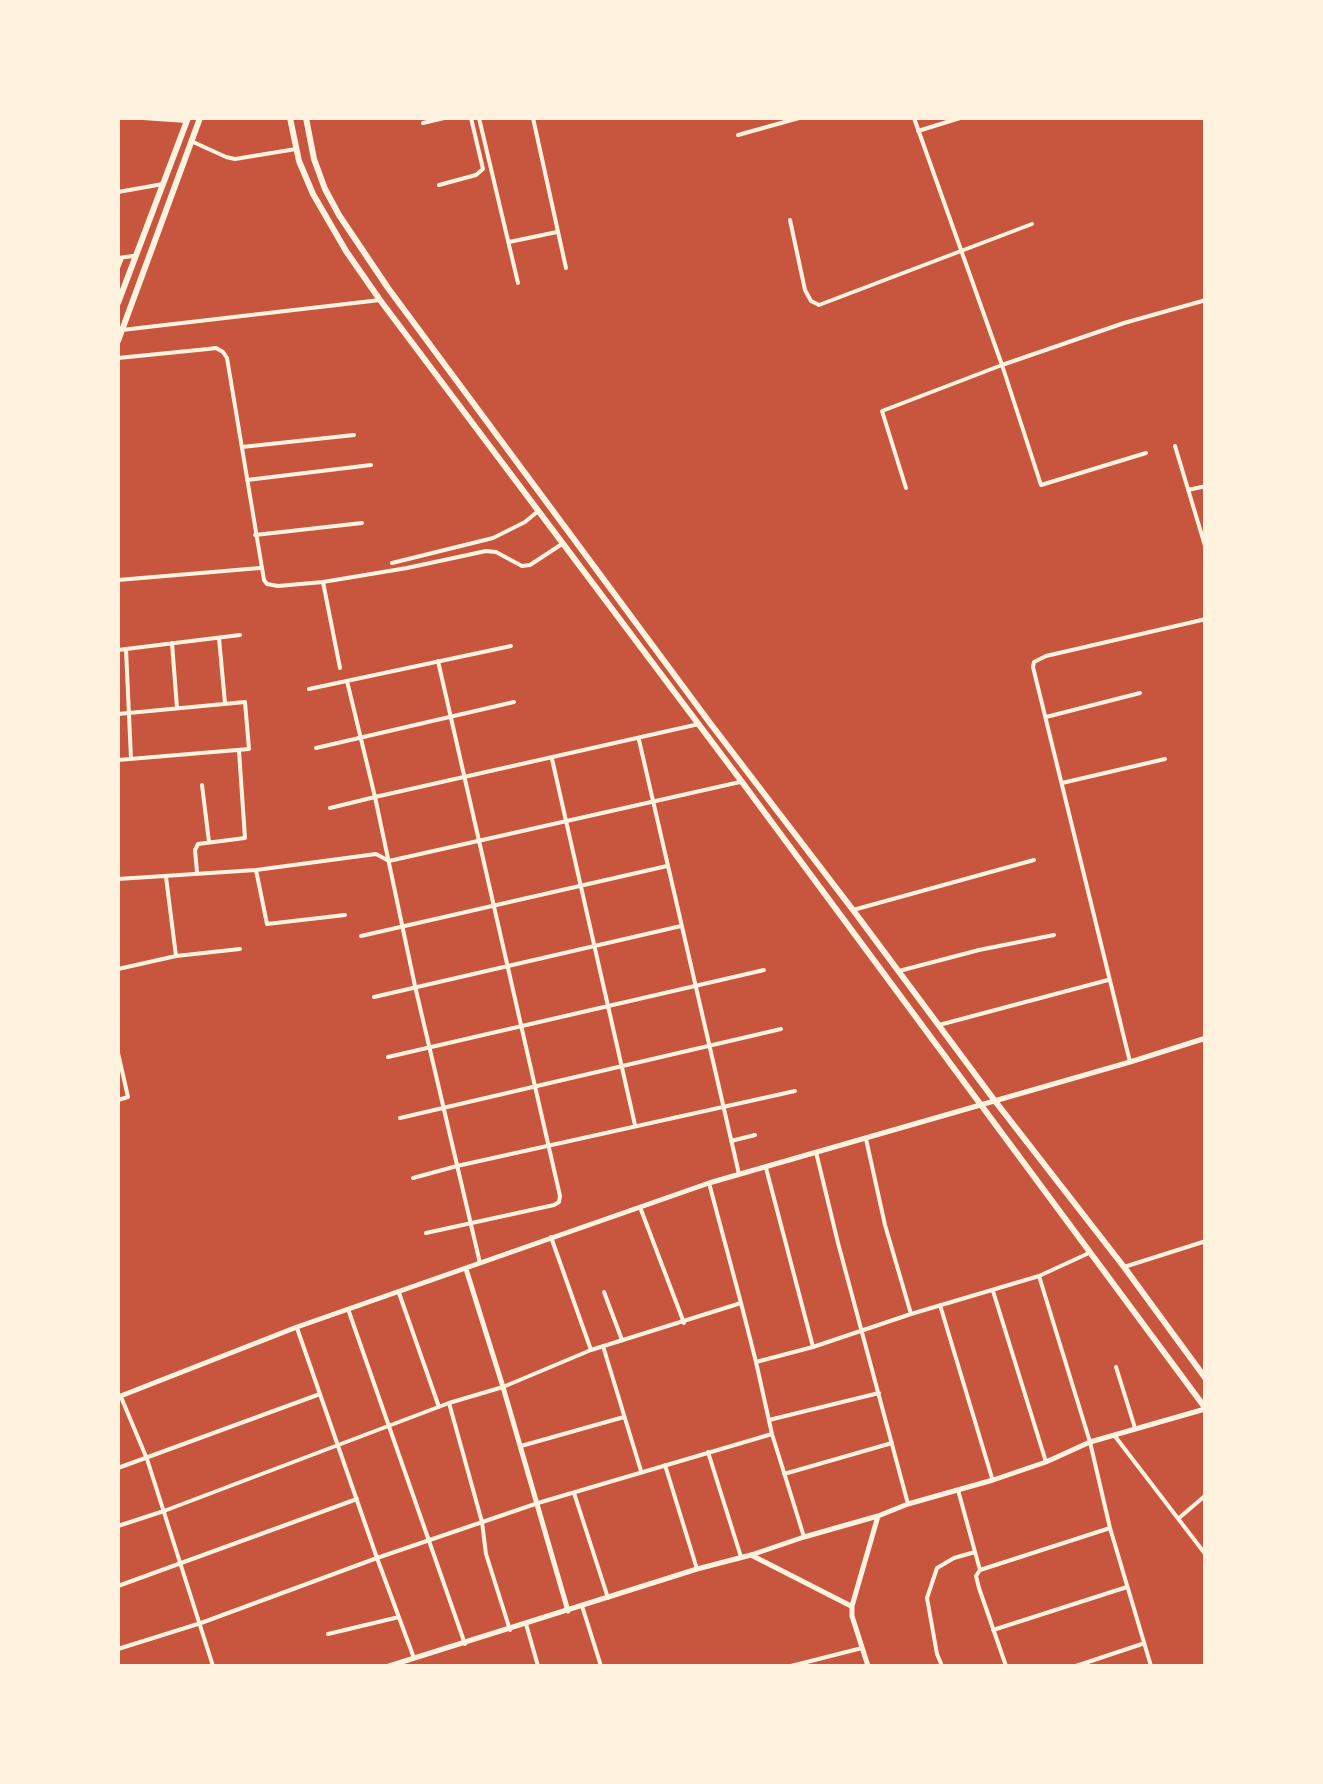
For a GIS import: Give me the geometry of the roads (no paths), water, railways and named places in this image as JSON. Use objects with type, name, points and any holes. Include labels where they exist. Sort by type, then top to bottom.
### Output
[{"type":"main road","points":[[118,341],[200,118]]},
{"type":"main road","points":[[290,118],[312,194],[380,300],[982,1104],[1205,1409]]},
{"type":"main road","points":[[306,118],[324,189],[388,288],[1206,1379]]},
{"type":"main road","points":[[118,303],[187,119]]},
{"type":"street","points":[[143,118],[187,119]]},
{"type":"street","points":[[424,122],[444,118]]},
{"type":"street","points":[[438,185],[476,176],[484,169],[471,118]]},
{"type":"street","points":[[478,118],[518,283]]},
{"type":"street","points":[[533,118],[566,268]]},
{"type":"street","points":[[738,135],[800,118]]},
{"type":"street","points":[[914,118],[1041,486],[1146,453]]},
{"type":"street","points":[[918,131],[960,118]]},
{"type":"street","points":[[191,141],[235,159],[296,149]]},
{"type":"street","points":[[118,192],[163,184]]},
{"type":"street","points":[[790,220],[805,290],[810,300],[819,305],[1032,224]]},
{"type":"street","points":[[509,242],[557,232]]},
{"type":"street","points":[[118,268],[120,258],[135,256]]},
{"type":"street","points":[[121,330],[380,300]]},
{"type":"street","points":[[906,488],[882,411],[1124,323],[1206,300]]},
{"type":"street","points":[[118,358],[208,348],[224,352],[260,568],[264,580],[272,586],[323,582],[486,551],[522,566],[536,563],[562,544]]},
{"type":"street","points":[[242,447],[354,434]]},
{"type":"street","points":[[1175,446],[1206,549]]},
{"type":"street","points":[[247,480],[371,465]]},
{"type":"street","points":[[1188,490],[1206,486]]},
{"type":"street","points":[[392,562],[493,538],[538,512]]},
{"type":"street","points":[[255,535],[362,523]]},
{"type":"street","points":[[118,580],[260,568]]},
{"type":"street","points":[[323,582],[340,668]]},
{"type":"street","points":[[1130,1062],[1033,667],[1038,658],[1206,619]]},
{"type":"street","points":[[118,650],[240,636]]},
{"type":"street","points":[[219,638],[225,704]]},
{"type":"street","points":[[172,643],[177,708]]},
{"type":"street","points":[[309,690],[511,646]]},
{"type":"street","points":[[126,649],[131,759]]},
{"type":"street","points":[[426,1233],[554,1205],[560,1196],[438,661]]},
{"type":"street","points":[[346,681],[480,1263]]},
{"type":"street","points":[[1046,717],[1140,693]]},
{"type":"street","points":[[118,714],[245,702],[250,749],[118,760]]},
{"type":"street","points":[[316,748],[514,702]]},
{"type":"street","points":[[330,808],[699,724]]},
{"type":"street","points":[[638,738],[739,1174]]},
{"type":"street","points":[[197,872],[195,846],[201,842],[245,838],[239,750]]},
{"type":"street","points":[[552,759],[635,1127]]},
{"type":"street","points":[[1062,783],[1165,759]]},
{"type":"street","points":[[118,879],[256,870],[376,854],[389,861],[653,803],[752,777]]},
{"type":"street","points":[[202,785],[209,842]]},
{"type":"street","points":[[853,910],[1034,860]]},
{"type":"street","points":[[361,936],[667,866]]},
{"type":"street","points":[[256,870],[266,924],[345,915]]},
{"type":"street","points":[[166,876],[176,956]]},
{"type":"street","points":[[374,997],[681,926]]},
{"type":"street","points":[[899,971],[1054,935]]},
{"type":"street","points":[[118,968],[240,949]]},
{"type":"street","points":[[388,1057],[764,970]]},
{"type":"street","points":[[939,1025],[1109,980]]},
{"type":"street","points":[[400,1118],[781,1029]]},
{"type":"street","points":[[213,1666],[147,1458],[119,1397],[297,1327],[710,1182],[1206,1038]]},
{"type":"street","points":[[118,1053],[128,1097],[118,1100]]},
{"type":"street","points":[[414,1178],[794,1091]]},
{"type":"street","points":[[731,1141],[755,1136]]},
{"type":"street","points":[[866,1139],[911,1314]]},
{"type":"street","points":[[816,1152],[908,1504]]},
{"type":"street","points":[[766,1166],[813,1347]]},
{"type":"street","points":[[710,1182],[772,1434],[804,1537]]},
{"type":"street","points":[[640,1207],[684,1322]]},
{"type":"street","points":[[551,1236],[591,1350]]},
{"type":"street","points":[[1124,1267],[1206,1241]]},
{"type":"street","points":[[756,1362],[1039,1276],[1089,1253]]},
{"type":"street","points":[[466,1268],[568,1610]]},
{"type":"street","points":[[1039,1276],[1090,1442],[1110,1528],[1151,1666]]},
{"type":"street","points":[[993,1291],[1046,1462]]},
{"type":"street","points":[[399,1292],[439,1407]]},
{"type":"street","points":[[604,1292],[622,1340]]},
{"type":"street","points":[[118,1526],[449,1403],[503,1387],[591,1350],[741,1303]]},
{"type":"street","points":[[940,1305],[993,1480]]},
{"type":"street","points":[[348,1310],[465,1644]]},
{"type":"street","points":[[297,1327],[414,1658]]},
{"type":"street","points":[[603,1346],[641,1472]]},
{"type":"street","points":[[1116,1367],[1135,1428]]},
{"type":"street","points":[[769,1420],[878,1393]]},
{"type":"street","points":[[118,1468],[320,1394]]},
{"type":"street","points":[[449,1403],[482,1522],[486,1554],[510,1630]]},
{"type":"street","points":[[390,1666],[993,1480],[1090,1442],[1205,1409]]},
{"type":"street","points":[[521,1446],[624,1417]]},
{"type":"street","points":[[118,1650],[538,1503],[772,1434]]},
{"type":"street","points":[[1114,1435],[1206,1554]]},
{"type":"street","points":[[784,1474],[892,1443]]},
{"type":"street","points":[[708,1452],[742,1557]]},
{"type":"street","points":[[664,1465],[697,1569]]},
{"type":"street","points":[[958,1490],[980,1570]]},
{"type":"street","points":[[574,1492],[608,1598]]},
{"type":"street","points":[[1178,1518],[1206,1495]]},
{"type":"street","points":[[118,1586],[357,1499]]},
{"type":"street","points":[[868,1666],[852,1606],[878,1516]]},
{"type":"street","points":[[1006,1666],[979,1588],[976,1576],[980,1570],[1110,1528]]},
{"type":"street","points":[[942,1666],[927,1598],[937,1568],[975,1552]]},
{"type":"street","points":[[752,1555],[852,1606]]},
{"type":"street","points":[[993,1630],[1127,1587]]},
{"type":"street","points":[[582,1606],[601,1666]]},
{"type":"street","points":[[328,1634],[399,1617]]},
{"type":"street","points":[[526,1624],[538,1666]]},
{"type":"street","points":[[1076,1666],[1144,1644]]},
{"type":"street","points":[[791,1666],[862,1648]]}]
